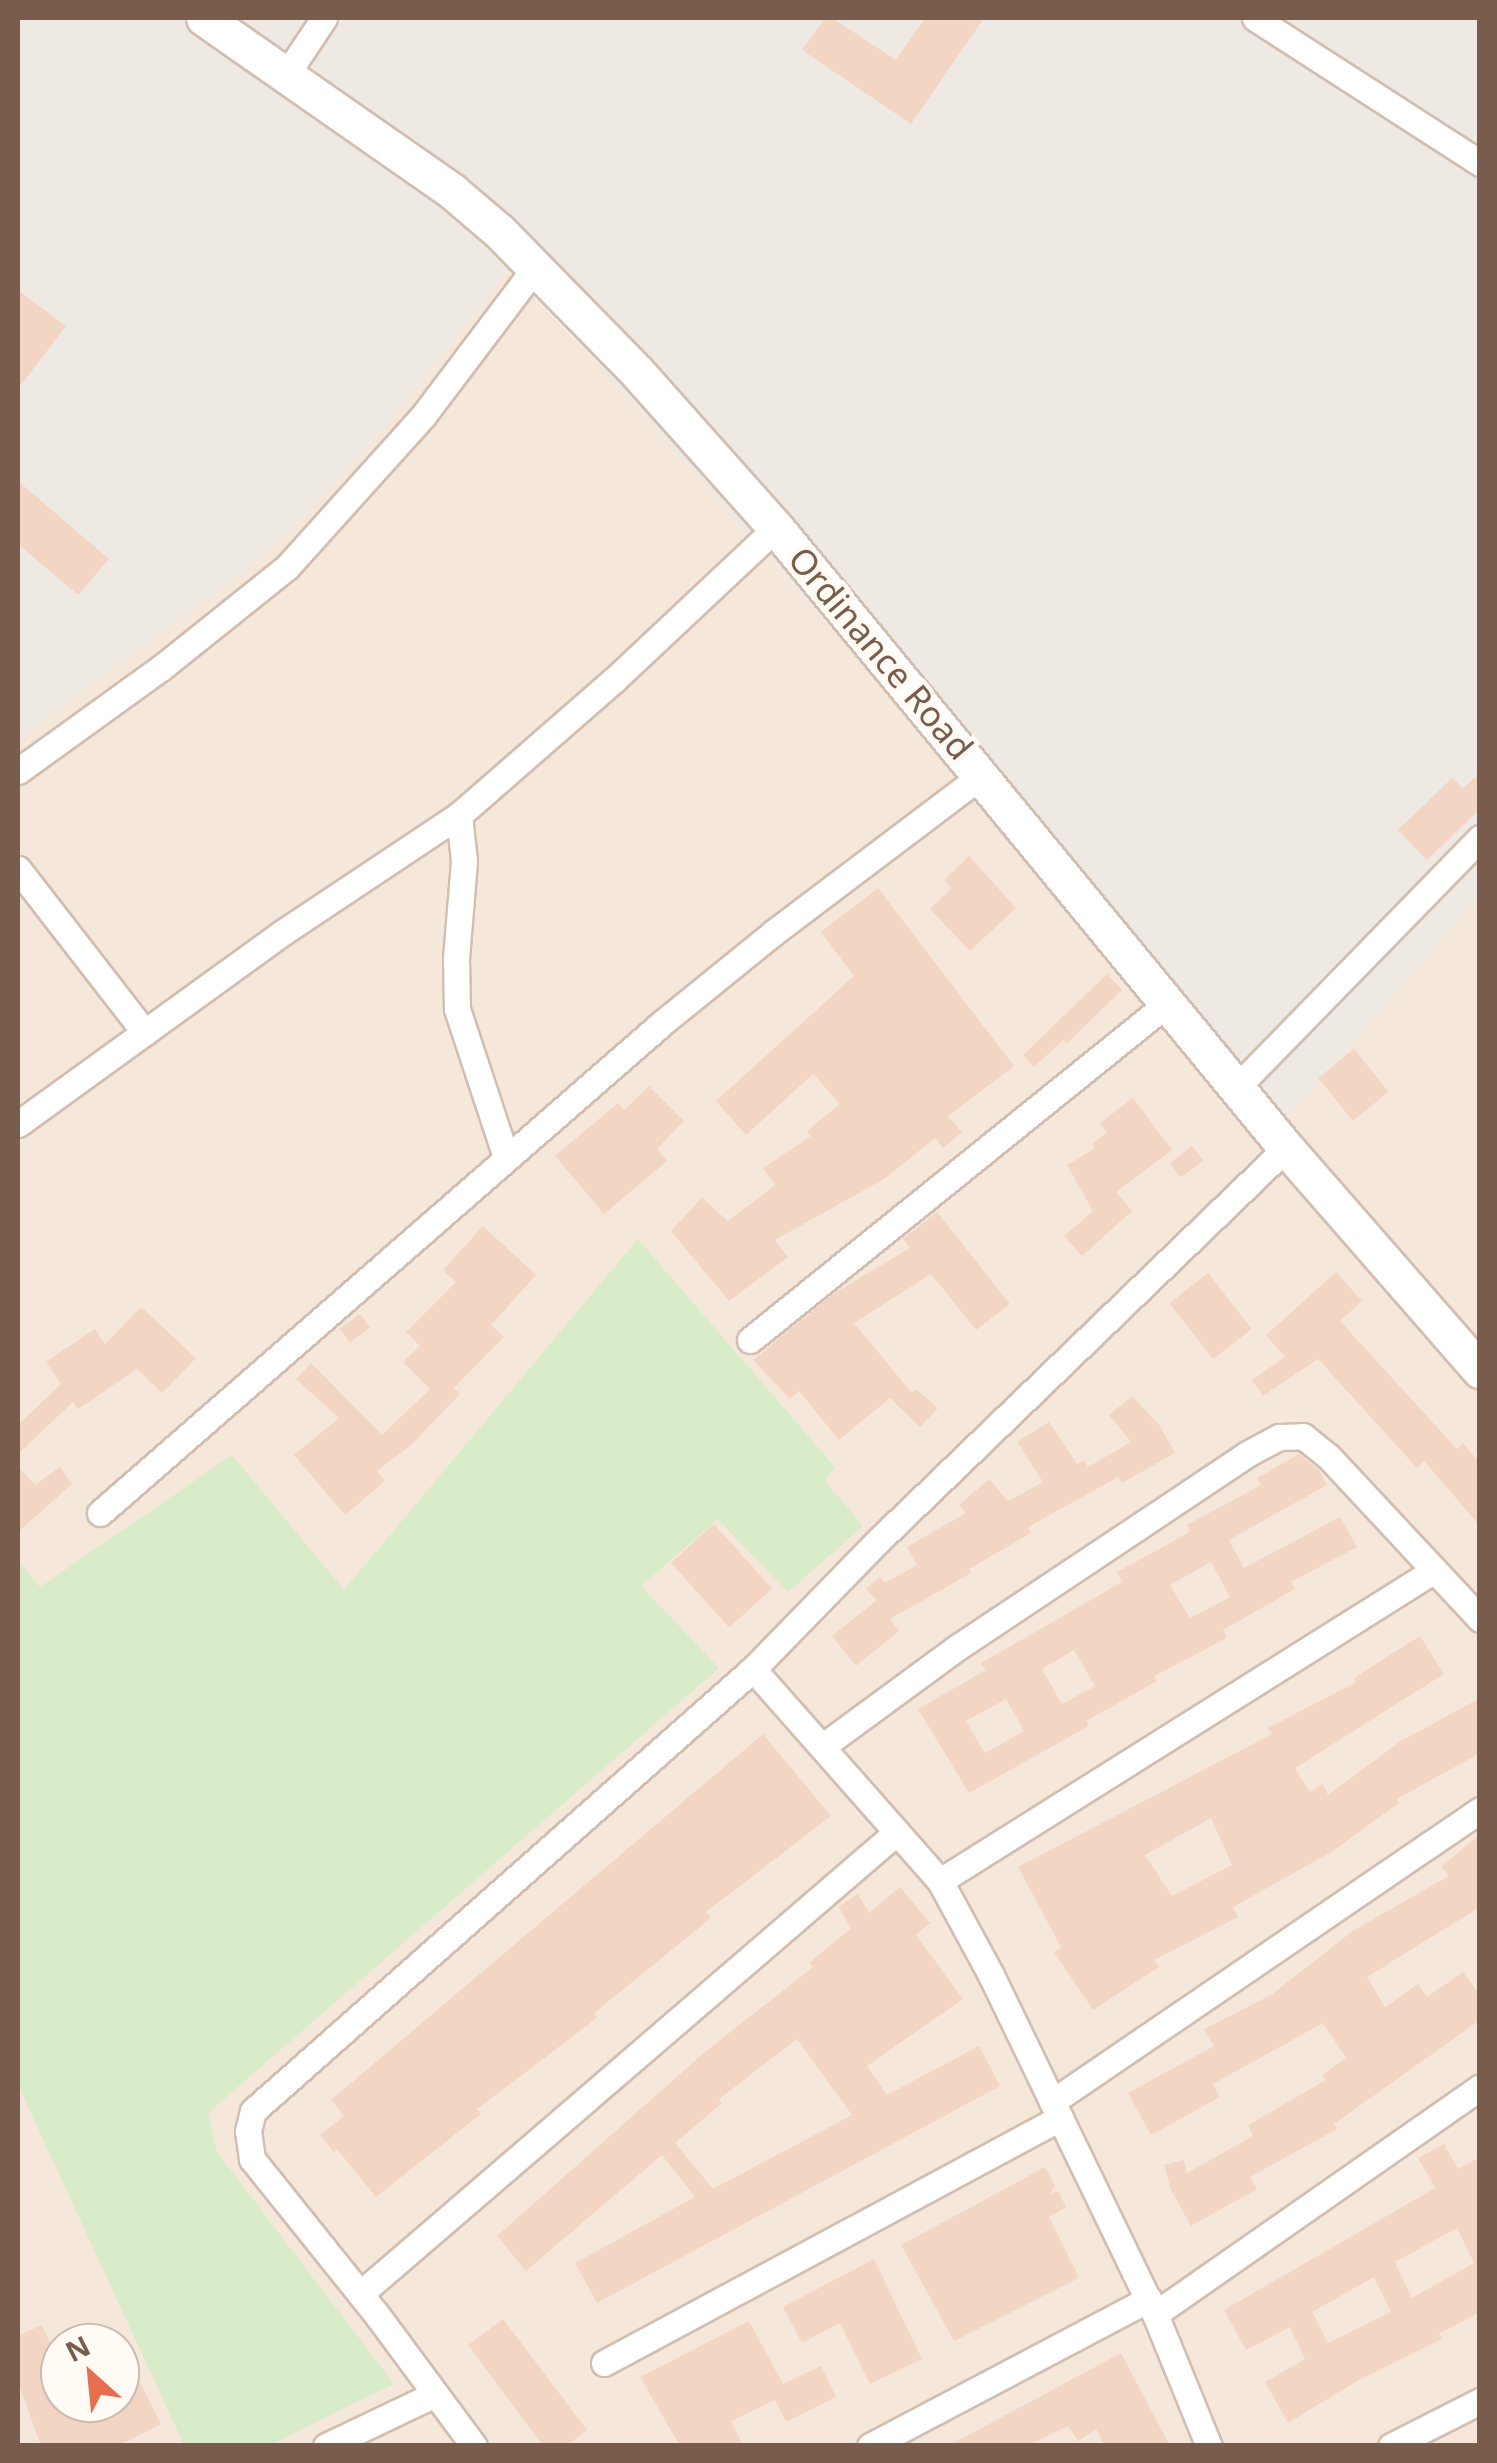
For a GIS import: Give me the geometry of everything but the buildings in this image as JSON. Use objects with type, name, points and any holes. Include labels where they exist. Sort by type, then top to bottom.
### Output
[{"type":"street","name":"Ordinance Road","points":[[204,18],[288,72],[453,192],[638,372],[776,528],[1286,1148],[1480,1370]]},
{"type":"street","points":[[288,72],[324,18]]},
{"type":"street","points":[[1254,18],[1480,164]]},
{"type":"street","points":[[18,771],[161,668],[287,567],[423,416],[535,268]]},
{"type":"street","points":[[18,1124],[282,933],[459,815],[615,679],[776,528]]},
{"type":"street","points":[[100,1513],[506,1157],[773,933],[982,775]]},
{"type":"street","points":[[459,815],[464,861],[456,960],[457,1009],[506,1157]]},
{"type":"street","points":[[1237,1087],[1480,838]]},
{"type":"street","points":[[18,869],[145,1033]]},
{"type":"street","points":[[750,1340],[1169,1002]]},
{"type":"street","points":[[474,2446],[252,2159],[248,2132],[253,2111],[753,1669],[880,1539],[1286,1148]]},
{"type":"street","points":[[823,1746],[958,1647],[1247,1454],[1279,1437],[1303,1436],[1328,1456],[1480,1619]]},
{"type":"street","points":[[940,1881],[1433,1572]]},
{"type":"street","points":[[753,1669],[940,1881],[1152,2306],[1210,2446]]},
{"type":"street","points":[[604,2364],[1056,2110],[1480,1810]]},
{"type":"street","points":[[360,2294],[896,1832]]},
{"type":"street","points":[[870,2446],[1152,2306],[1480,2088]]},
{"type":"street","points":[[326,2446],[435,2394]]},
{"type":"street","points":[[1391,2446],[1480,2401]]},
{"type":"shaded area","points":[[18,18],[1479,18],[1479,896],[1303,1100],[1272,1129],[571,334],[508,270],[375,438],[291,528],[243,572],[18,738]]},
{"type":"shaded area","points":[[508,270],[1303,1100],[1479,896],[1479,2445],[18,2445],[18,738],[243,572],[291,528],[375,438]]},
{"type":"green space","points":[[638,1239],[835,1467],[825,1481],[863,1526],[788,1592],[718,1519],[641,1586],[719,1668],[208,2113],[217,2152],[394,2384],[270,2445],[184,2445],[140,2350],[140,2323],[128,2323],[18,2085],[18,1561],[40,1587],[232,1455],[344,1590]]}]
